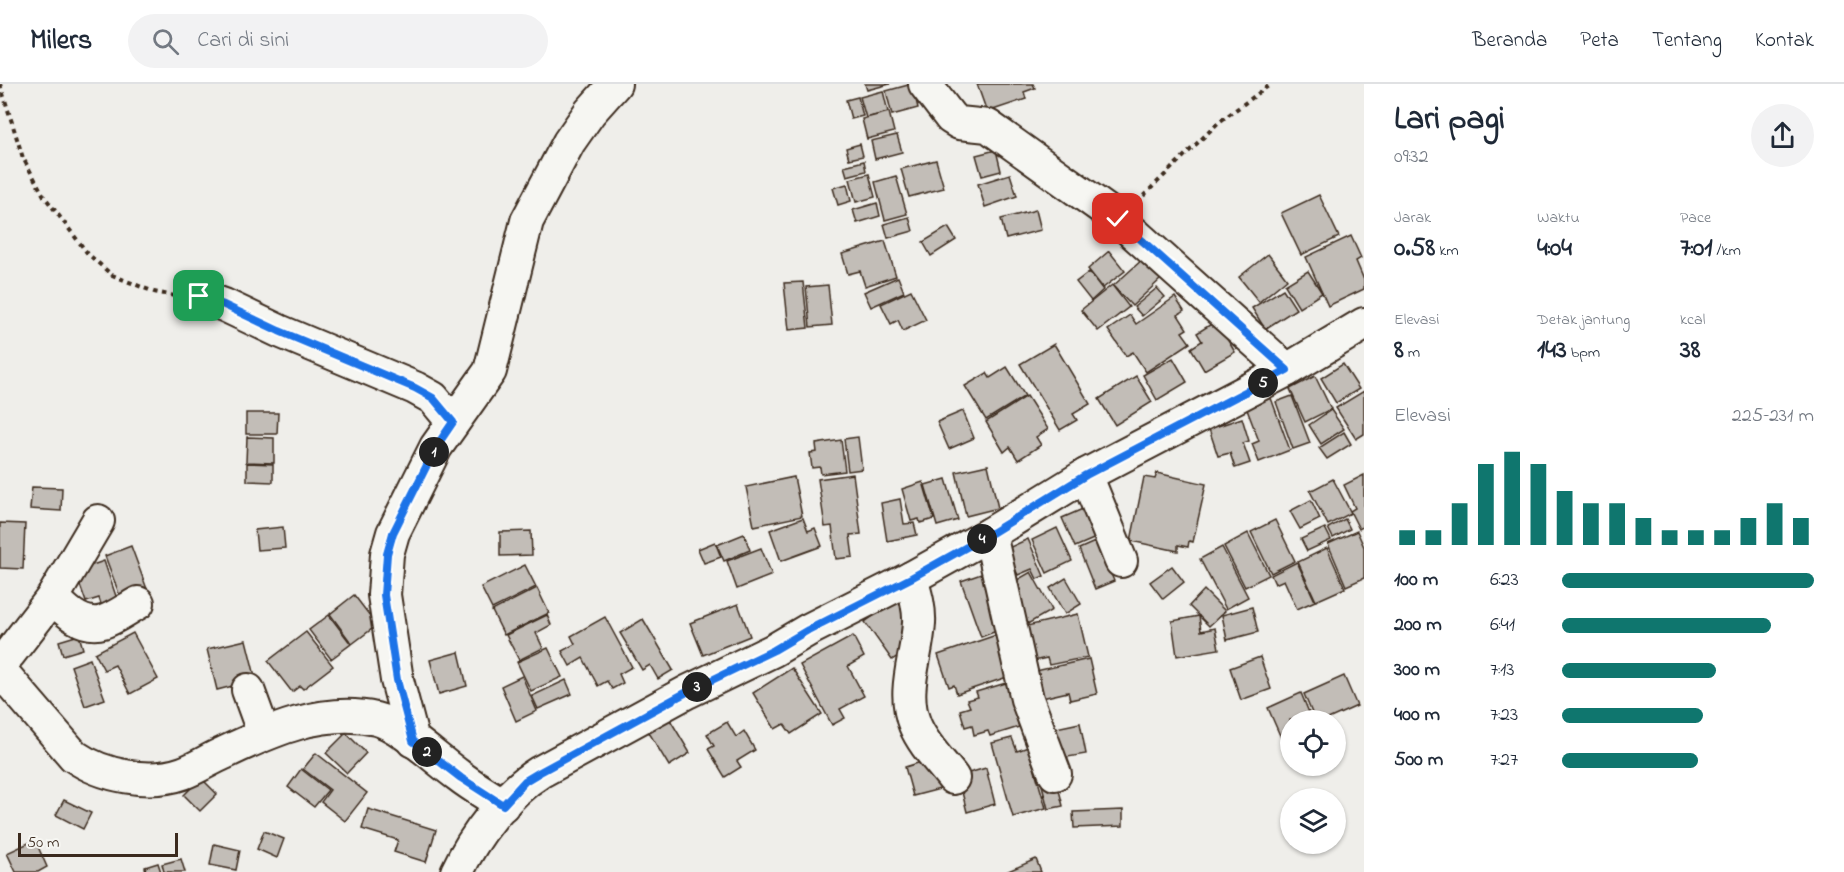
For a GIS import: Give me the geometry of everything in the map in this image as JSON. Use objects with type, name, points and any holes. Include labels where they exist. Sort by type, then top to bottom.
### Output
[{"type":"street","points":[[413,741],[397,680],[384,595],[387,554],[393,533],[436,447],[490,371],[527,221],[569,142],[590,112],[615,84]]},
{"type":"street","points":[[925,84],[951,118],[960,123],[988,126],[1118,219],[1287,370]]},
{"type":"street","points":[[199,296],[415,388],[433,398],[453,422]]},
{"type":"street","points":[[457,872],[473,843],[525,781],[687,692],[774,650],[808,630],[911,578],[990,534],[1086,475],[1287,370],[1364,324]]},
{"type":"street","points":[[1086,475],[1121,561]]},
{"type":"street","points":[[0,659],[9,654],[53,597],[98,520]]},
{"type":"street","points":[[990,534],[1027,699],[1055,774]]},
{"type":"street","points":[[911,578],[919,614],[909,680],[912,712],[915,725],[922,738],[953,778]]},
{"type":"street","points":[[53,597],[65,611],[75,617],[88,622],[102,623],[138,603]]},
{"type":"street","points":[[0,670],[74,756],[97,769],[111,773],[141,777],[175,775],[264,734],[292,724],[341,715],[378,719],[396,728],[461,778],[503,805]]},
{"type":"street","points":[[248,690],[264,734]]},
{"type":"path","points":[[0,84],[23,158],[44,196],[88,255],[112,275],[154,292],[176,296],[199,296]]},
{"type":"path","points":[[1118,219],[1219,122],[1271,84]]},
{"type":"building","points":[[865,84],[890,84],[867,90]]},
{"type":"building","points":[[912,84],[918,108],[892,115],[886,91]]},
{"type":"building","points":[[977,84],[1033,84],[1035,88],[1024,92],[1026,99],[987,112]]},
{"type":"building","points":[[883,91],[888,112],[866,118],[860,97]]},
{"type":"building","points":[[858,97],[863,116],[851,119],[846,100]]},
{"type":"building","points":[[889,112],[894,132],[867,139],[862,119]]},
{"type":"building","points":[[897,135],[902,152],[875,159],[871,141]]},
{"type":"building","points":[[860,144],[863,156],[849,159],[846,148]]},
{"type":"building","points":[[996,150],[1001,171],[982,176],[976,155]]},
{"type":"building","points":[[936,160],[944,188],[909,197],[901,169]]},
{"type":"building","points":[[864,161],[866,171],[847,176],[844,166]]},
{"type":"building","points":[[869,174],[875,197],[856,202],[850,179]]},
{"type":"building","points":[[1010,174],[1017,196],[985,207],[978,184]]},
{"type":"building","points":[[896,176],[907,214],[885,220],[875,182]]},
{"type":"building","points":[[847,184],[851,201],[838,205],[833,188]]},
{"type":"building","points":[[1319,195],[1339,237],[1301,255],[1281,213]]},
{"type":"building","points":[[877,203],[880,216],[857,223],[853,210]]},
{"type":"building","points":[[1036,210],[1041,230],[1006,239],[1001,219]]},
{"type":"building","points":[[909,217],[913,231],[888,238],[884,224]]},
{"type":"building","points":[[948,227],[956,240],[931,256],[923,242]]},
{"type":"building","points":[[1351,236],[1361,258],[1356,261],[1364,280],[1364,289],[1328,306],[1306,257]]},
{"type":"building","points":[[885,241],[896,276],[865,286],[860,271],[848,274],[842,254]]},
{"type":"building","points":[[1109,251],[1125,271],[1103,288],[1088,269]]},
{"type":"building","points":[[1268,254],[1287,279],[1259,302],[1239,277]]},
{"type":"building","points":[[1143,259],[1161,279],[1132,306],[1113,286]]},
{"type":"building","points":[[1308,271],[1322,293],[1299,308],[1285,285]]},
{"type":"building","points":[[1089,272],[1103,290],[1091,301],[1076,282]]},
{"type":"building","points":[[898,277],[904,292],[871,307],[864,292]]},
{"type":"building","points":[[803,282],[808,328],[789,330],[784,283]]},
{"type":"building","points":[[828,285],[832,325],[810,327],[806,287]]},
{"type":"building","points":[[1112,285],[1129,307],[1098,331],[1081,310]]},
{"type":"building","points":[[1157,288],[1165,297],[1142,316],[1134,307]]},
{"type":"building","points":[[1283,289],[1296,309],[1265,329],[1252,308]]},
{"type":"building","points":[[911,290],[926,320],[903,331],[898,320],[891,324],[881,304]]},
{"type":"building","points":[[1175,297],[1184,311],[1178,315],[1187,329],[1182,332],[1190,343],[1146,372],[1133,352],[1126,356],[1108,330],[1130,315],[1136,324]]},
{"type":"building","points":[[1216,321],[1235,352],[1204,370],[1191,348],[1202,341],[1197,333]]},
{"type":"building","points":[[1054,344],[1090,404],[1073,414],[1077,420],[1060,430],[1020,364]]},
{"type":"building","points":[[1173,358],[1187,382],[1157,400],[1143,375]]},
{"type":"building","points":[[1343,364],[1359,389],[1336,403],[1321,378]]},
{"type":"building","points":[[1007,367],[1025,396],[986,420],[965,386],[987,373],[990,378]]},
{"type":"building","points":[[1136,376],[1152,402],[1115,425],[1099,399]]},
{"type":"building","points":[[1315,376],[1331,409],[1305,422],[1290,389]]},
{"type":"building","points":[[1364,391],[1364,434],[1356,439],[1336,408]]},
{"type":"building","points":[[1027,396],[1048,429],[1036,437],[1041,445],[1018,460],[1010,447],[1004,452],[986,422]]},
{"type":"building","points":[[1292,396],[1310,443],[1293,449],[1276,402]]},
{"type":"building","points":[[1271,398],[1290,450],[1259,462],[1252,444],[1259,441],[1246,407]]},
{"type":"building","points":[[1331,410],[1344,429],[1321,444],[1309,425]]},
{"type":"building","points":[[963,411],[974,438],[949,449],[937,422]]},
{"type":"building","points":[[246,413],[278,413],[277,434],[246,434]]},
{"type":"building","points":[[1242,418],[1249,441],[1243,443],[1250,463],[1235,468],[1230,453],[1218,456],[1209,429]]},
{"type":"building","points":[[1344,432],[1351,444],[1327,459],[1319,448]]},
{"type":"building","points":[[247,437],[274,438],[274,463],[246,462]]},
{"type":"building","points":[[858,437],[862,469],[848,471],[844,439]]},
{"type":"building","points":[[841,440],[845,471],[821,474],[820,467],[812,468],[810,453],[817,452],[816,444]]},
{"type":"building","points":[[247,463],[273,464],[273,482],[247,481]]},
{"type":"building","points":[[988,465],[998,508],[966,516],[956,472]]},
{"type":"building","points":[[1157,473],[1206,484],[1193,542],[1189,541],[1188,547],[1178,545],[1178,551],[1131,541],[1144,477],[1155,479]]},
{"type":"building","points":[[853,474],[861,534],[850,535],[853,557],[836,559],[832,526],[825,527],[818,479]]},
{"type":"building","points":[[1364,475],[1364,526],[1359,529],[1350,511],[1355,508],[1344,485]]},
{"type":"building","points":[[794,477],[802,516],[754,526],[746,487]]},
{"type":"building","points":[[946,479],[958,520],[937,526],[925,485]]},
{"type":"building","points":[[1333,479],[1351,513],[1328,525],[1310,491]]},
{"type":"building","points":[[923,482],[934,519],[920,523],[919,519],[911,521],[902,489]]},
{"type":"building","points":[[32,487],[62,488],[61,511],[30,509]]},
{"type":"building","points":[[900,499],[904,524],[914,523],[917,535],[887,541],[881,503]]},
{"type":"building","points":[[1311,500],[1320,519],[1300,529],[1290,511]]},
{"type":"building","points":[[1085,508],[1098,537],[1075,547],[1062,518]]},
{"type":"building","points":[[803,518],[808,531],[815,528],[822,546],[781,561],[770,530]]},
{"type":"building","points":[[1345,519],[1350,529],[1333,538],[1328,528]]},
{"type":"building","points":[[1275,520],[1295,561],[1271,573],[1251,532]]},
{"type":"building","points":[[0,523],[25,524],[23,569],[0,568]]},
{"type":"building","points":[[283,527],[285,548],[257,550],[255,530]]},
{"type":"building","points":[[1057,528],[1072,561],[1047,573],[1032,540]]},
{"type":"building","points":[[1325,528],[1331,540],[1307,551],[1301,539]]},
{"type":"building","points":[[531,531],[532,555],[500,556],[500,532]]},
{"type":"building","points":[[1357,531],[1364,547],[1364,578],[1346,586],[1328,544]]},
{"type":"building","points":[[1248,533],[1269,575],[1245,587],[1224,546]]},
{"type":"building","points":[[744,534],[750,550],[724,561],[717,545]]},
{"type":"building","points":[[1028,539],[1044,576],[1037,579],[1032,569],[1018,575],[1006,549]]},
{"type":"building","points":[[1097,541],[1114,581],[1095,589],[1079,549]]},
{"type":"building","points":[[715,542],[721,557],[704,563],[698,549]]},
{"type":"building","points":[[131,546],[147,589],[121,599],[105,556]]},
{"type":"building","points":[[1222,547],[1248,597],[1226,609],[1200,559]]},
{"type":"building","points":[[761,548],[772,575],[737,589],[727,561]]},
{"type":"building","points":[[1327,548],[1345,588],[1316,601],[1298,562]]},
{"type":"building","points":[[104,561],[118,602],[102,607],[99,598],[86,602],[75,571]]},
{"type":"building","points":[[1297,562],[1315,601],[1297,609],[1284,580],[1275,584],[1271,575]]},
{"type":"building","points":[[525,565],[536,587],[492,609],[481,587]]},
{"type":"building","points":[[1172,566],[1184,582],[1163,599],[1150,582]]},
{"type":"building","points":[[987,572],[1007,627],[981,637],[961,581]]},
{"type":"building","points":[[1031,572],[1052,610],[1024,626],[1003,588]]},
{"type":"building","points":[[1066,578],[1081,604],[1065,614],[1050,588]]},
{"type":"building","points":[[537,588],[549,613],[504,635],[492,611]]},
{"type":"building","points":[[1204,590],[1225,611],[1209,626],[1189,606]]},
{"type":"building","points":[[354,595],[377,625],[352,644],[330,614]]},
{"type":"building","points":[[900,597],[918,622],[912,646],[892,660],[865,622]]},
{"type":"building","points":[[738,604],[750,636],[703,655],[690,623]]},
{"type":"building","points":[[1252,607],[1258,632],[1227,640],[1222,615]]},
{"type":"building","points":[[1078,614],[1088,657],[1049,665],[1047,658],[1024,663],[1018,635],[1028,632],[1027,626]]},
{"type":"building","points":[[329,615],[351,644],[331,659],[309,630]]},
{"type":"building","points":[[547,615],[551,625],[536,633],[543,648],[519,660],[506,635]]},
{"type":"building","points":[[1199,616],[1201,631],[1215,628],[1219,649],[1177,656],[1172,621]]},
{"type":"building","points":[[605,617],[632,667],[619,674],[623,683],[612,689],[607,681],[598,686],[583,658],[570,666],[562,651],[575,644],[571,636]]},
{"type":"building","points":[[643,619],[673,670],[658,679],[650,665],[642,670],[620,633]]},
{"type":"building","points":[[306,632],[333,666],[303,689],[300,686],[292,692],[268,661]]},
{"type":"building","points":[[133,633],[158,679],[130,694],[115,665],[104,670],[95,653]]},
{"type":"building","points":[[1002,633],[1016,674],[957,694],[954,685],[949,687],[938,655]]},
{"type":"building","points":[[79,635],[83,649],[63,655],[59,641]]},
{"type":"building","points":[[853,636],[864,657],[848,666],[864,696],[840,709],[845,718],[832,725],[800,665]]},
{"type":"building","points":[[246,640],[256,680],[217,690],[207,649]]},
{"type":"building","points":[[548,648],[562,677],[531,691],[517,662]]},
{"type":"building","points":[[459,652],[467,686],[439,694],[430,660]]},
{"type":"building","points":[[1260,657],[1271,689],[1241,700],[1230,668]]},
{"type":"building","points":[[90,659],[105,699],[85,706],[71,666]]},
{"type":"building","points":[[1089,659],[1097,694],[1070,700],[1068,692],[1033,700],[1027,673]]},
{"type":"building","points":[[792,668],[822,714],[791,734],[784,724],[775,729],[753,693]]},
{"type":"building","points":[[522,676],[537,711],[516,721],[501,686]]},
{"type":"building","points":[[1344,676],[1357,706],[1346,711],[1311,710],[1304,694]]},
{"type":"building","points":[[566,680],[572,694],[538,709],[532,696]]},
{"type":"building","points":[[1006,683],[1019,727],[990,736],[988,731],[974,735],[972,725],[965,727],[960,710],[970,707],[967,700],[978,697],[976,692]]},
{"type":"building","points":[[1301,693],[1308,710],[1280,710],[1280,735],[1268,708]]},
{"type":"building","points":[[669,718],[690,753],[669,766],[648,731]]},
{"type":"building","points":[[727,722],[736,737],[744,731],[755,750],[737,761],[741,767],[725,777],[708,749],[714,746],[707,734]]},
{"type":"building","points":[[1080,723],[1086,754],[1062,758],[1056,728]]},
{"type":"building","points":[[346,733],[366,753],[347,773],[326,753]]},
{"type":"building","points":[[1012,738],[1017,751],[1028,747],[1046,808],[1013,817],[992,743]]},
{"type":"building","points":[[316,753],[367,793],[345,821],[321,802],[330,790],[303,769]]},
{"type":"building","points":[[931,759],[940,789],[913,796],[905,767]]},
{"type":"building","points":[[986,768],[995,804],[967,812],[958,776]]},
{"type":"building","points":[[301,769],[328,790],[314,807],[288,787]]},
{"type":"building","points":[[201,778],[217,794],[200,811],[184,795]]},
{"type":"building","points":[[1057,782],[1063,806],[1048,809],[1042,785]]},
{"type":"building","points":[[64,800],[91,813],[83,829],[56,815]]},
{"type":"building","points":[[368,809],[436,830],[426,862],[394,852],[398,840],[362,829]]},
{"type":"building","points":[[1123,810],[1123,826],[1074,828],[1073,812]]},
{"type":"building","points":[[264,831],[284,839],[277,858],[257,849]]},
{"type":"building","points":[[35,840],[47,867],[38,872],[16,872],[7,853]]},
{"type":"building","points":[[214,844],[240,850],[236,870],[210,865]]},
{"type":"building","points":[[181,859],[185,872],[164,872],[162,864]]},
{"type":"building","points":[[1036,859],[1041,872],[1006,872]]},
{"type":"building","points":[[158,863],[161,872],[146,872],[145,867]]},
{"type":"route","points":[[199,296],[415,388],[433,398],[453,422],[436,447],[393,533],[384,574],[384,595],[397,680],[413,741],[461,778],[503,805],[525,781],[540,772],[687,692],[774,650],[808,630],[911,578],[990,534],[1086,475],[1287,370],[1118,219]]}]
